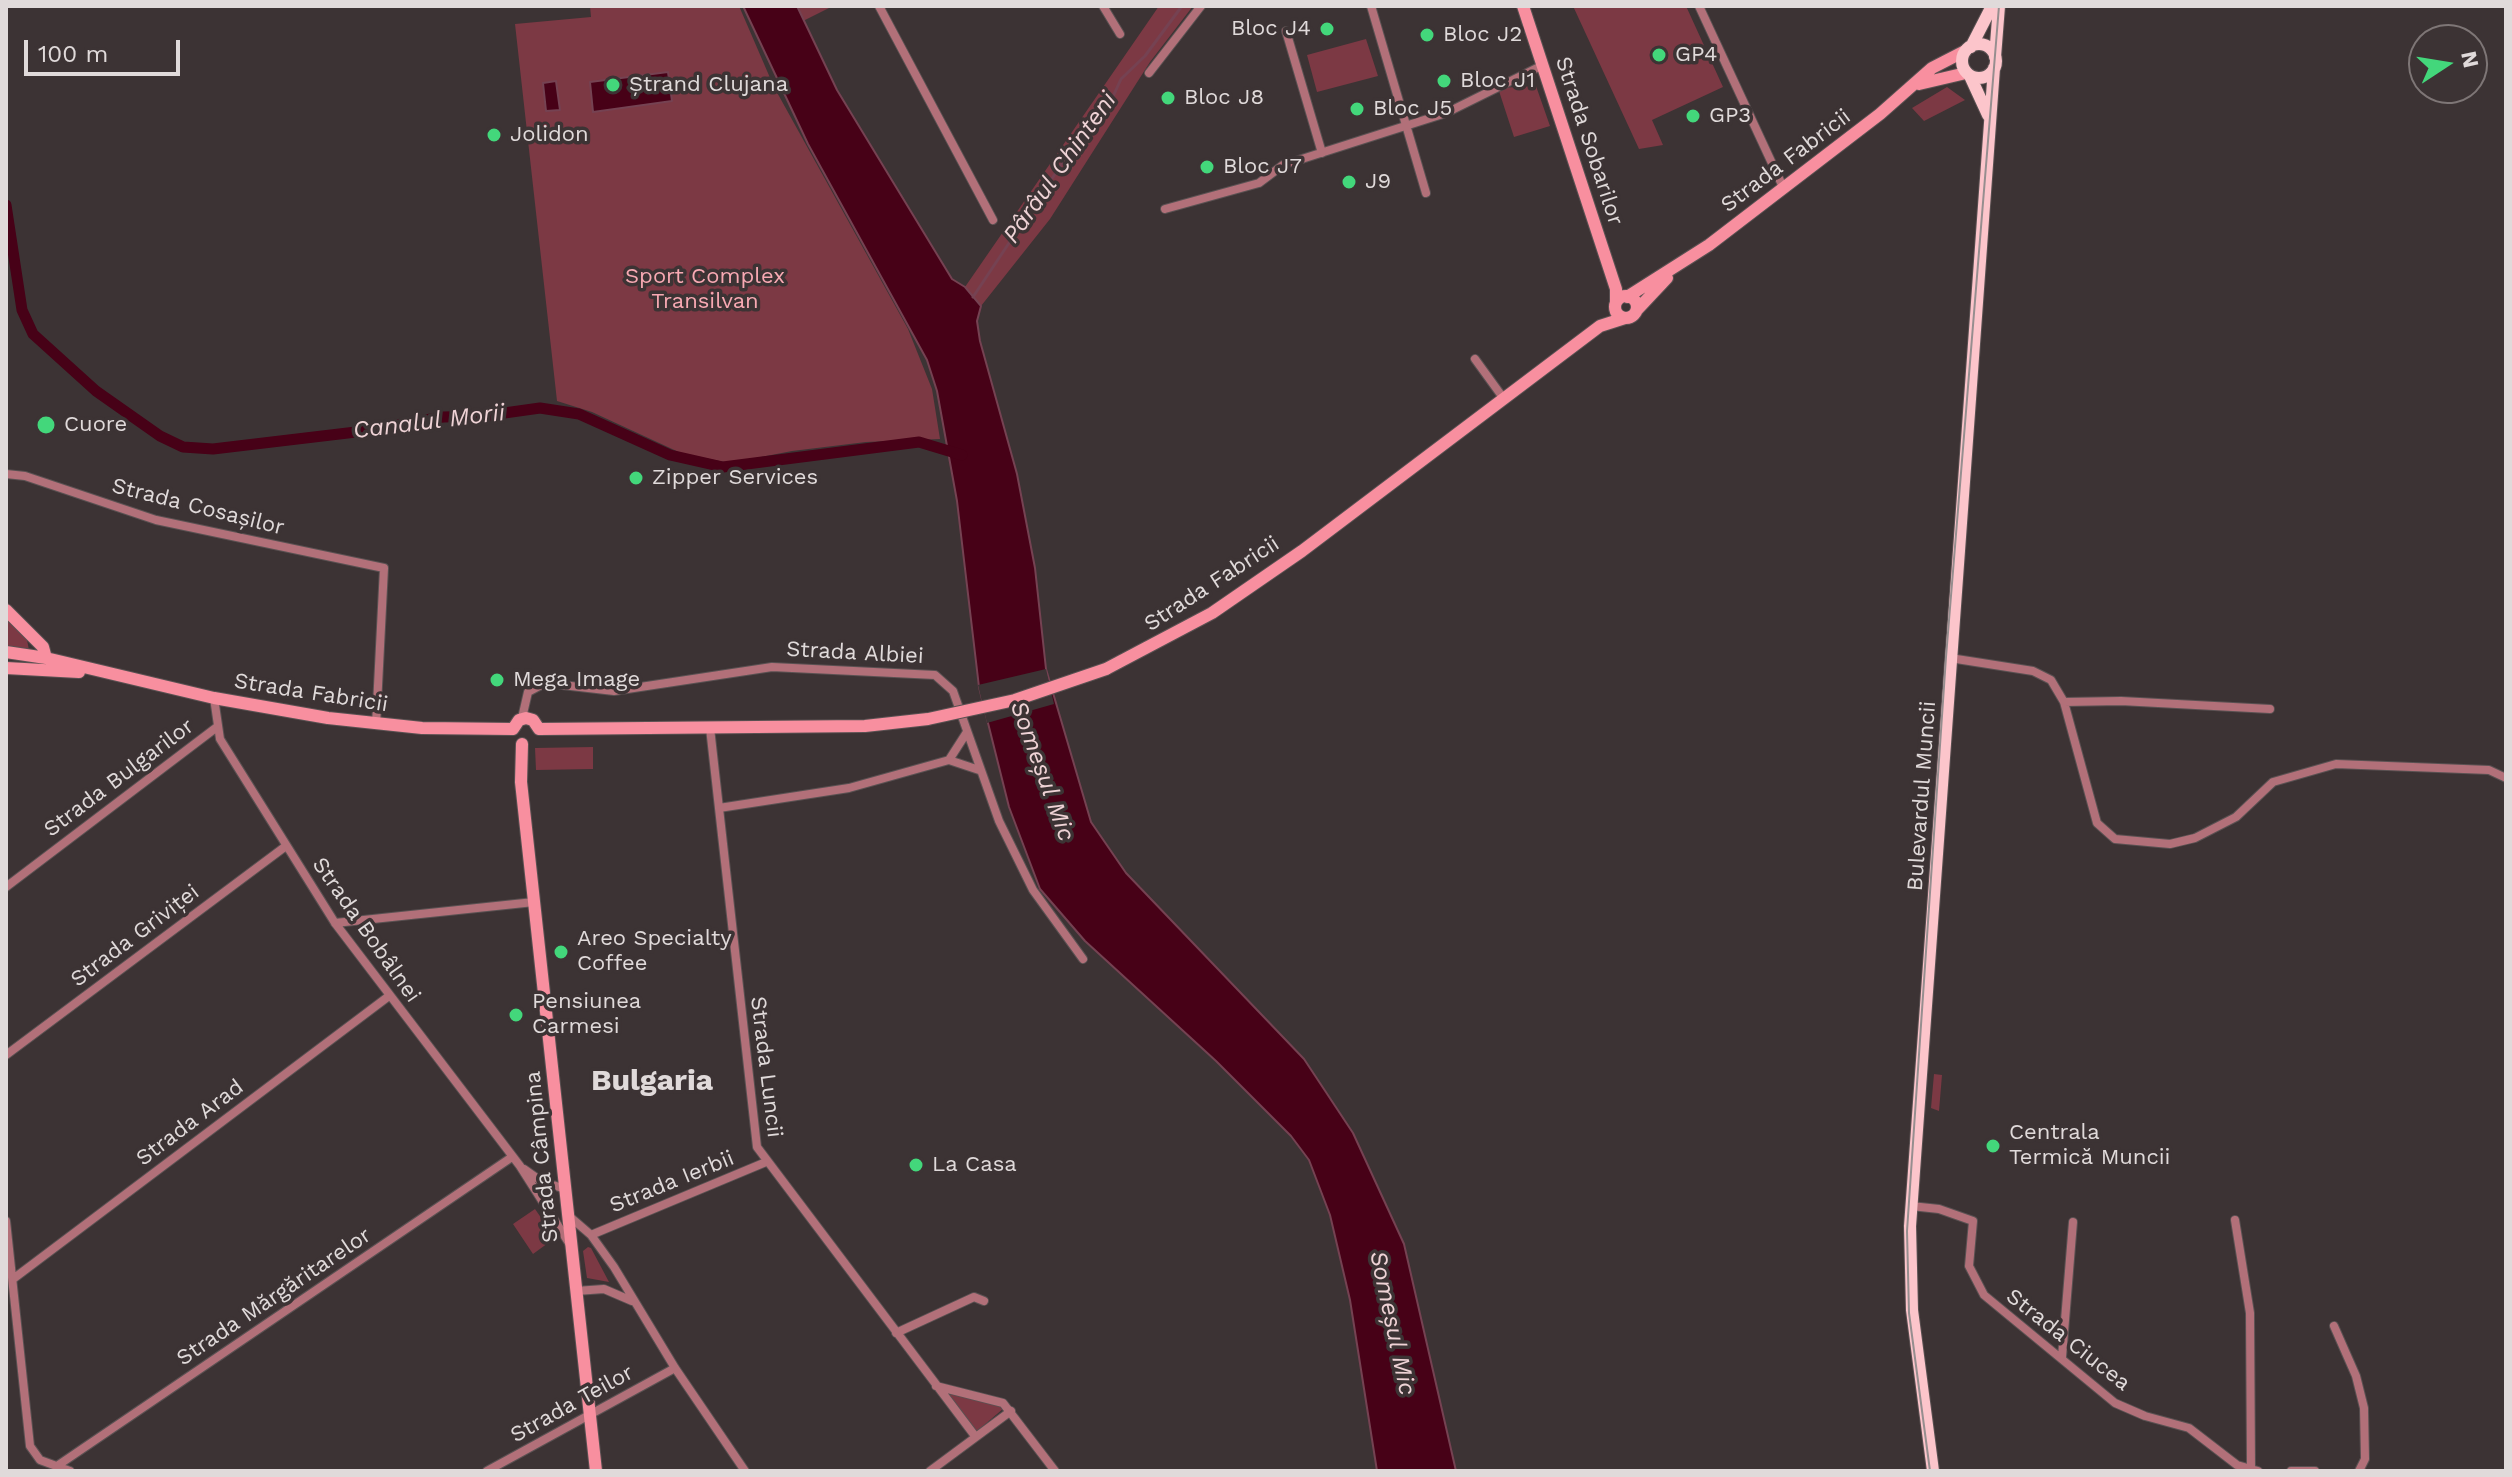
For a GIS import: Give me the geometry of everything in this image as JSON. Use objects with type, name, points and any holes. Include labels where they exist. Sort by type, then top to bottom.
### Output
[{"type":"main road","name":"Strada Sobarilor","points":[[1523,6],[1619,298]]},
{"type":"main road","points":[[1968,49],[1985,46],[1995,63],[1981,78],[1968,74],[1962,60],[1968,49],[1992,6]]},
{"type":"main road","name":"Bulevardul Muncii","points":[[1933,1471],[1912,1310],[1911,1206],[1999,6]]},
{"type":"main road","name":"Strada Fabricii","points":[[539,729],[865,726],[928,719],[1058,687],[1154,646],[1239,595],[1603,324],[1630,314],[1678,267],[1916,85],[1932,68],[1968,49]]},
{"type":"main road","name":"Strada Fabricii","points":[[1916,85],[1968,74]]},
{"type":"main road","name":"Bulevardul Muncii","points":[[1968,74],[1990,122]]},
{"type":"main road","name":"Strada Fabricii","points":[[1603,324],[1619,298],[1678,267]]},
{"type":"main road","points":[[1619,298],[1635,303],[1630,314],[1616,312],[1619,298]]},
{"type":"main road","points":[[6,610],[43,647],[46,658],[36,670]]},
{"type":"main road","name":"Strada Fabricii","points":[[6,652],[46,658],[214,698],[376,725],[513,729]]},
{"type":"main road","name":"Strada Fabricii","points":[[6,668],[106,674]]},
{"type":"main road","points":[[522,718],[533,720],[539,729],[536,740],[522,744],[514,737],[513,729],[522,718]]},
{"type":"main road","name":"Strada Câmpina","points":[[522,744],[519,766],[596,1471]]},
{"type":"street","points":[[879,6],[993,220]]},
{"type":"street","points":[[1103,6],[1120,34]]},
{"type":"street","points":[[1149,73],[1201,6]]},
{"type":"street","points":[[1371,6],[1426,193]]},
{"type":"street","points":[[1699,6],[1783,187]]},
{"type":"street","points":[[1286,31],[1322,153]]},
{"type":"street","points":[[1165,209],[1259,183],[1283,165],[1446,113],[1543,65]]},
{"type":"street","points":[[1475,359],[1504,399]]},
{"type":"street","name":"Strada Cosașilor","points":[[6,474],[25,476],[156,520],[384,568],[376,725]]},
{"type":"street","points":[[1950,658],[2043,675],[2056,686],[2064,702],[2097,823],[2115,839],[2170,844],[2195,838],[2236,817],[2265,788],[2290,776],[2351,763],[2489,770],[2506,778]]},
{"type":"street","name":"Strada Albiei","points":[[522,718],[528,692],[545,683],[614,691],[772,667],[935,675],[949,685],[999,821],[1033,890],[1083,959]]},
{"type":"street","name":"Strada Bobâlnei","points":[[214,698],[217,727],[335,923],[520,1166],[572,1247]]},
{"type":"street","points":[[2064,702],[2121,701],[2270,709]]},
{"type":"street","name":"Strada Bulgarilor","points":[[6,887],[217,727]]},
{"type":"street","name":"Strada Luncii","points":[[710,728],[754,1140],[766,1162],[975,1436]]},
{"type":"street","points":[[949,760],[967,731]]},
{"type":"street","points":[[719,808],[837,790],[949,760],[980,770]]},
{"type":"street","name":"Strada Griviței","points":[[6,1055],[286,846]]},
{"type":"street","points":[[335,923],[534,902]]},
{"type":"street","name":"Strada Arad","points":[[13,1279],[389,996]]},
{"type":"street","name":"Strada Mărgăritarelor","points":[[57,1466],[512,1157]]},
{"type":"street","name":"Strada Ierbii","points":[[591,1235],[766,1162]]},
{"type":"street","name":"Strada Bobâlnei","points":[[520,1166],[541,1181],[565,1189]]},
{"type":"street","name":"Strada Ciucea","points":[[1911,1206],[1939,1209],[1973,1221],[1969,1266],[1977,1287],[2008,1318],[2062,1357],[2115,1403],[2145,1416],[2189,1428],[2237,1465],[2254,1470]]},
{"type":"street","points":[[568,1214],[591,1235],[745,1471]]},
{"type":"street","points":[[2235,1220],[2250,1313],[2254,1470]]},
{"type":"street","points":[[6,1221],[33,1454],[70,1471]]},
{"type":"street","points":[[2062,1357],[2073,1222]]},
{"type":"street","points":[[576,1291],[604,1289],[633,1301]]},
{"type":"street","points":[[896,1333],[974,1297],[984,1301]]},
{"type":"street","points":[[2334,1326],[2356,1376],[2364,1408],[2365,1459],[2359,1471]]},
{"type":"street","name":"Strada Teilor","points":[[487,1471],[675,1368]]},
{"type":"street","points":[[935,1386],[995,1399],[1011,1411],[1055,1471]]},
{"type":"street","points":[[930,1471],[1011,1411]]},
{"type":"street","points":[[2291,1471],[2315,1471]]},
{"type":"green space","name":"Sport Complex Transilvan","points":[[590,6],[739,6],[774,87],[908,329],[932,389],[940,439],[866,442],[730,463],[683,454],[592,412],[557,401],[515,24],[591,17]]},
{"type":"green space","points":[[797,6],[833,6],[803,21]]},
{"type":"green space","points":[[1159,6],[1193,6],[1150,62],[1050,219],[981,306],[965,287]]},
{"type":"green space","points":[[1573,6],[1686,6],[1723,87],[1652,120],[1663,145],[1639,149]]},
{"type":"green space","points":[[1366,39],[1378,76],[1317,92],[1307,55]]},
{"type":"green space","points":[[1536,86],[1550,126],[1514,137],[1498,88]]},
{"type":"green space","points":[[1947,87],[1965,100],[1924,121],[1912,108]]},
{"type":"green space","points":[[6,617],[27,640],[29,650],[6,647]]},
{"type":"green space","points":[[593,747],[593,769],[536,770],[535,748]]},
{"type":"green space","points":[[1934,1074],[1942,1075],[1939,1111],[1931,1108]]},
{"type":"green space","points":[[535,1209],[555,1238],[533,1254],[513,1224]]},
{"type":"green space","points":[[588,1247],[609,1282],[587,1278],[583,1251]]},
{"type":"green space","points":[[943,1391],[995,1402],[1004,1408],[976,1432]]},
{"type":"water","name":"Someșul Mic","points":[[743,6],[797,6],[837,90],[952,279],[965,287],[981,306],[977,321],[980,341],[1017,474],[1035,568],[1046,669],[1091,822],[1126,873],[1304,1059],[1353,1133],[1404,1244],[1456,1471],[1377,1471],[1350,1300],[1330,1215],[1309,1160],[1291,1136],[1216,1061],[1085,941],[1040,889],[1009,807],[979,687],[957,501],[937,391],[927,360],[808,144]]},
{"type":"water","points":[[668,72],[672,101],[593,112],[590,82]]},
{"type":"water","points":[[556,81],[560,110],[546,111],[543,83]]},
{"type":"pier","points":[[1046,669],[1054,704],[987,723],[978,685]]},
{"type":"waterway","name":"Pârâul Chinteni","points":[[973,297],[1067,156],[1111,101],[1121,79],[1145,56],[1182,6]]},
{"type":"waterway","name":"Canalul Morii","points":[[6,205],[22,310],[33,334],[96,391],[160,436],[183,447],[213,449],[356,432],[443,417],[483,416],[540,408],[579,414],[670,455],[723,467],[919,442],[962,455]]},
{"type":"tram line","points":[[1930,1471],[1909,1313],[1907,1231],[1946,657],[1999,6]]},
{"type":"place","name":"Bloc J4","points":[[1327,29]]},
{"type":"place","name":"Bloc J2","points":[[1427,35]]},
{"type":"place","name":"GP4","points":[[1659,55]]},
{"type":"place","name":"Bloc J1","points":[[1444,81]]},
{"type":"place","name":"Ștrand Clujana","points":[[613,85]]},
{"type":"place","name":"Bloc J8","points":[[1168,98]]},
{"type":"place","name":"Bloc J5","points":[[1357,109]]},
{"type":"place","name":"GP3","points":[[1693,116]]},
{"type":"place","name":"Jolidon","points":[[494,135]]},
{"type":"place","name":"Bloc J7","points":[[1207,167]]},
{"type":"place","name":"J9","points":[[1349,182]]},
{"type":"place","name":"Cuore","points":[[46,425]]},
{"type":"place","name":"Zipper Services","points":[[636,478]]},
{"type":"place","name":"Mega Image","points":[[497,680]]},
{"type":"place","name":"Areo Specialty Coffee","points":[[561,952]]},
{"type":"place","name":"Pensiunea Carmesi","points":[[516,1015]]},
{"type":"place","name":"Centrala Termică Muncii","points":[[1993,1146]]},
{"type":"place","name":"La Casa","points":[[916,1165]]},
{"type":"district","name":"Bulgaria","points":[[652,1081]]}]
